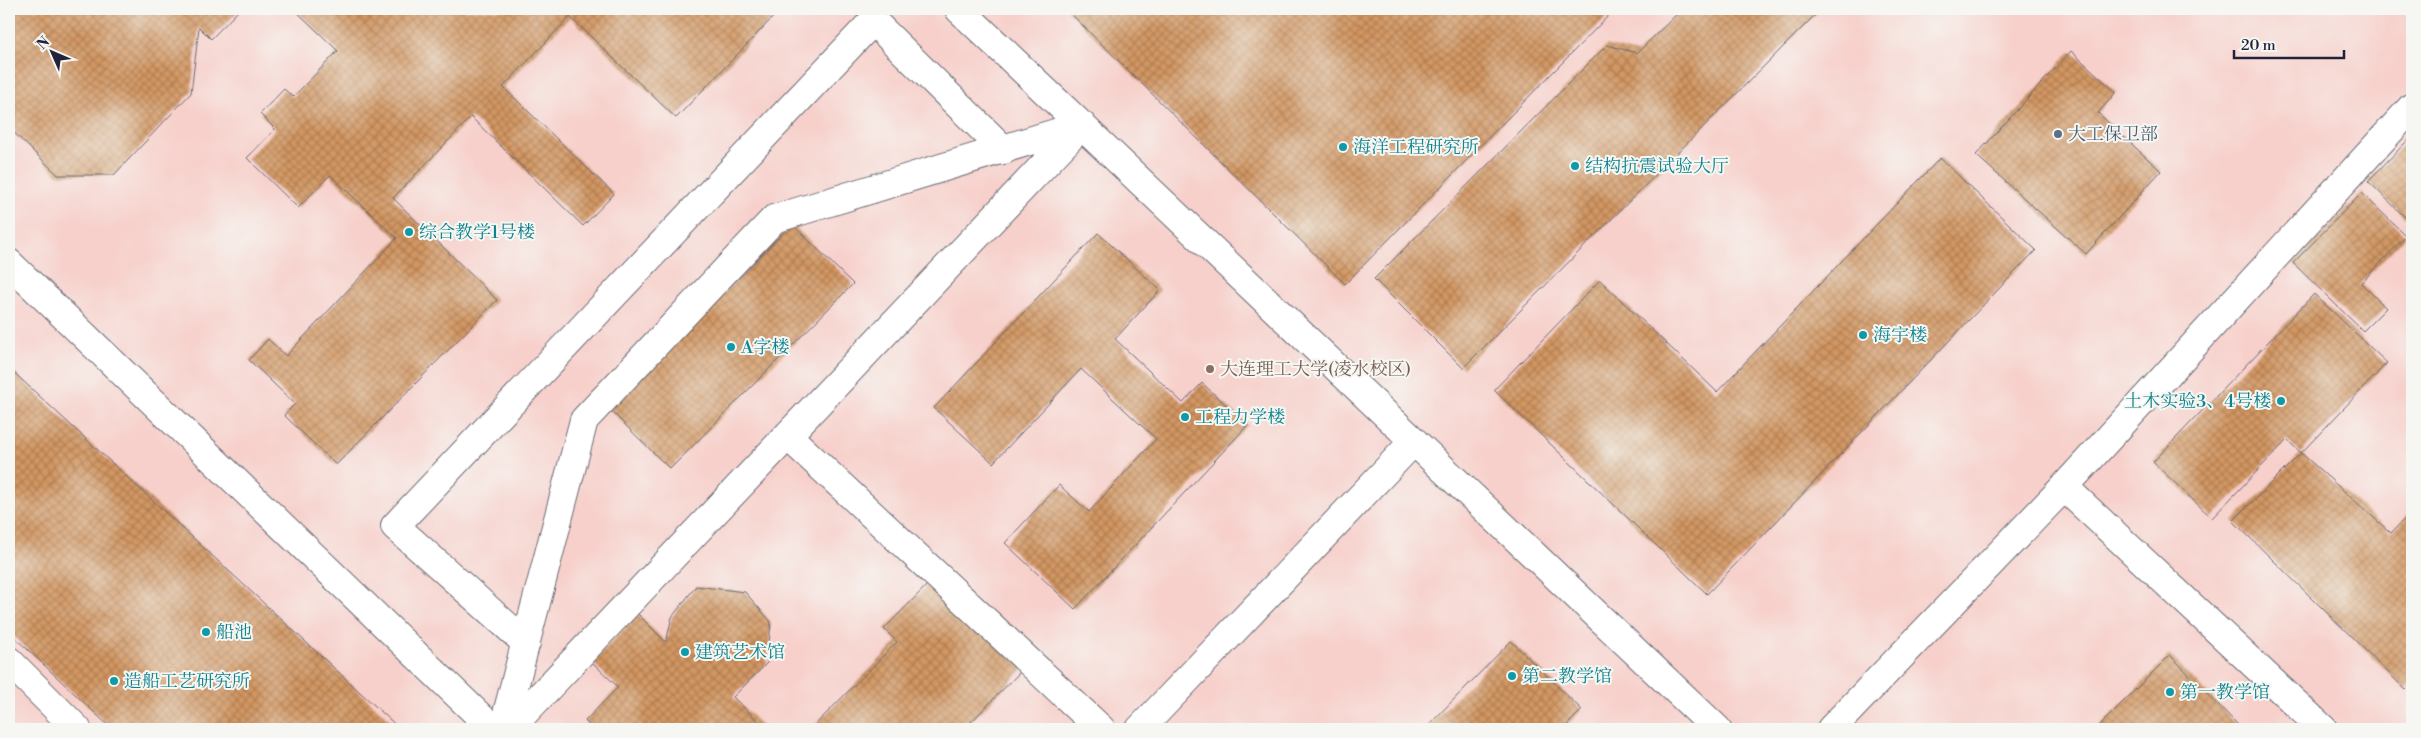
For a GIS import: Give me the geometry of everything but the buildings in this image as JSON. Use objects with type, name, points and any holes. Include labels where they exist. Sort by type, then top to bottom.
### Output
[{"type":"street","points":[[959,9],[1717,729]]},
{"type":"street","points":[[526,643],[395,526],[873,21],[1004,150]]},
{"type":"street","points":[[1831,729],[2064,487],[2412,107]]},
{"type":"street","points":[[503,729],[584,420],[774,219],[1082,125]]},
{"type":"street","points":[[509,729],[1082,125]]},
{"type":"street","points":[[9,263],[493,729]]},
{"type":"street","points":[[788,436],[1101,729]]},
{"type":"street","points":[[1140,729],[1414,441]]},
{"type":"street","points":[[2064,487],[2323,729]]},
{"type":"street","points":[[9,661],[77,729]]},
{"type":"shaded area","name":"大连理工大学(凌水校区)","points":[[9,9],[2412,9],[2412,729],[9,729]]},
{"type":"place","name":"大工保卫部","points":[[2058,134]]},
{"type":"place","name":"海洋工程研究所","points":[[1343,147]]},
{"type":"place","name":"结构抗震试验大厅","points":[[1575,166]]},
{"type":"place","name":"综合教学1号楼","points":[[409,232]]},
{"type":"place","name":"海宇楼","points":[[1863,335]]},
{"type":"place","name":"A字楼","points":[[731,347]]},
{"type":"place","name":"大连理工大学(凌水校区)","points":[[1210,369]]},
{"type":"place","name":"土木实验3、4号楼","points":[[2281,401]]},
{"type":"place","name":"工程力学楼","points":[[1185,417]]},
{"type":"place","name":"船池","points":[[206,632]]},
{"type":"place","name":"建筑艺术馆","points":[[685,652]]},
{"type":"place","name":"第二教学馆","points":[[1512,676]]},
{"type":"place","name":"造船工艺研究所","points":[[114,681]]},
{"type":"place","name":"第一教学馆","points":[[2170,692]]}]
